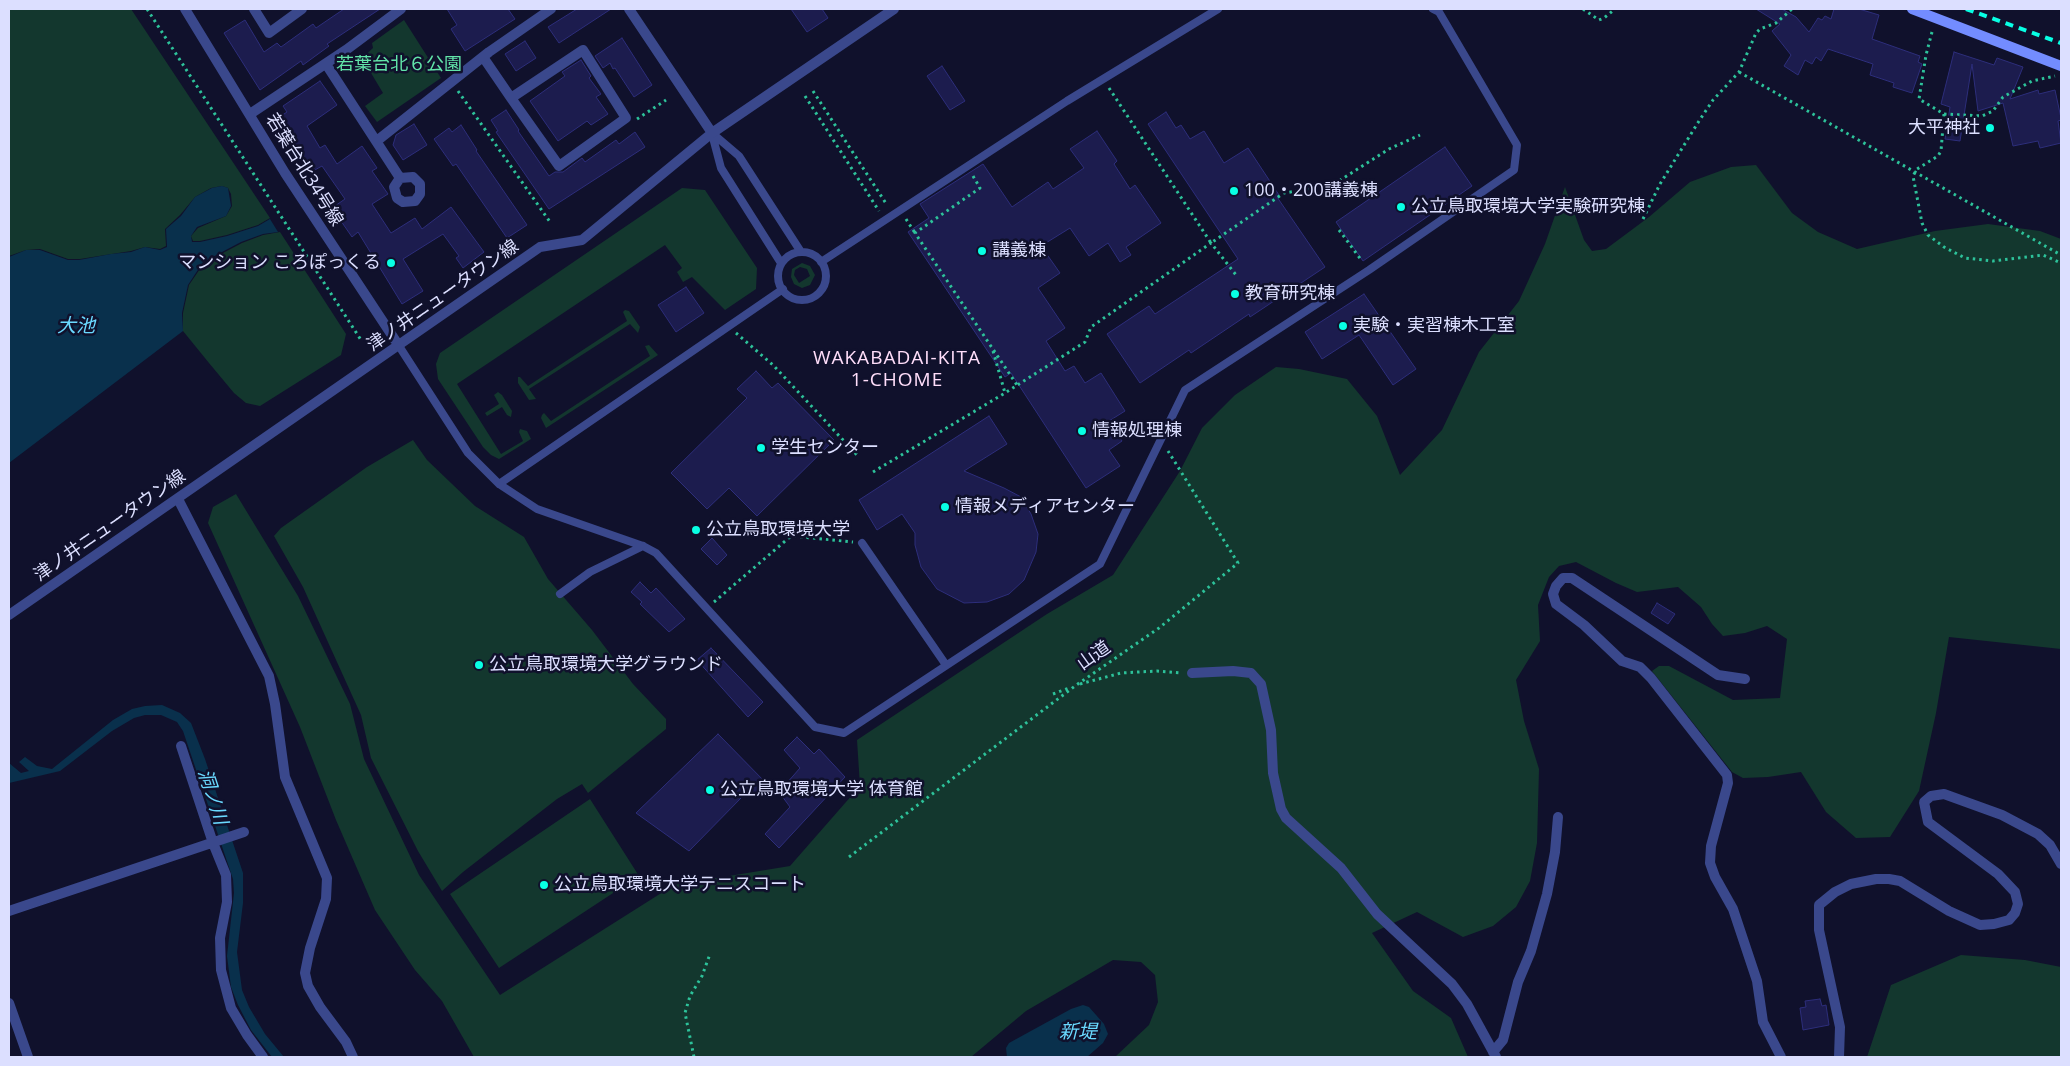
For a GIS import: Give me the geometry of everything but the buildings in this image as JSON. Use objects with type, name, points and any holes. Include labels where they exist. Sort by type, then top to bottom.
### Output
[{"type":"main road","points":[[1912,9],[2061,66]]},
{"type":"street","name":"若葉台北34号線","points":[[185,9],[286,173],[399,346]]},
{"type":"street","points":[[254,9],[269,33],[302,9]]},
{"type":"street","points":[[250,114],[326,64],[401,9]]},
{"type":"street","points":[[378,140],[483,57],[551,9]]},
{"type":"street","points":[[629,9],[712,133]]},
{"type":"street","name":"津ノ井ニュータウン線","points":[[9,615],[540,247],[582,240],[712,133],[894,9]]},
{"type":"street","points":[[483,57],[511,98],[559,166],[626,118],[583,50],[511,98]]},
{"type":"street","points":[[326,64],[378,140],[400,178]]},
{"type":"street","points":[[178,499],[269,676],[286,777],[327,878],[326,899],[310,948],[305,973],[308,986],[320,1007],[346,1042],[353,1057]]},
{"type":"street","points":[[1745,679],[1718,676],[1572,578],[1563,578],[1556,586],[1553,594],[1556,604],[1584,625],[1622,661],[1640,667],[1651,678],[1727,775],[1728,782],[1711,846],[1710,863],[1715,877],[1733,909],[1757,982],[1763,1022],[1781,1057]]},
{"type":"street","points":[[1192,673],[1233,671],[1251,673],[1260,684],[1272,730],[1273,773],[1281,809],[1286,818],[1341,868],[1377,914],[1452,984],[1467,1004],[1495,1054]]},
{"type":"street","points":[[182,746],[213,843],[226,875],[227,902],[220,938],[221,970],[231,1008],[263,1057]]},
{"type":"street","points":[[1839,1057],[1840,1028],[1819,930],[1819,905],[1835,892],[1851,884],[1876,879],[1900,881],[1949,911],[1980,925],[2009,920],[2015,913],[2018,904],[2015,892],[1998,874],[1928,822],[1924,802],[1931,796],[1944,794],[2002,816],[2038,834],[2050,845],[2061,864]]},
{"type":"street","points":[[1495,1054],[1503,1040],[1518,982],[1531,952],[1547,894],[1555,852],[1558,818]]},
{"type":"street","points":[[9,911],[244,832]]},
{"type":"street","points":[[9,1003],[28,1057]]},
{"type":"lane","points":[[821,262],[1067,101],[1218,9]]},
{"type":"lane","points":[[399,346],[468,453],[499,484],[537,509],[643,546],[656,553],[708,607],[815,727],[844,733],[1100,564],[1185,390],[1288,321],[1369,270],[1514,170],[1517,145],[1439,12],[1433,9]]},
{"type":"lane","points":[[712,133],[739,156],[800,252]]},
{"type":"lane","points":[[712,133],[721,168],[782,263]]},
{"type":"lane","points":[[800,252],[815,256],[821,262],[826,277],[824,285],[813,296],[798,299],[790,296],[783,289],[778,278],[782,263],[793,254],[800,252]]},
{"type":"lane","points":[[499,484],[783,289]]},
{"type":"lane","points":[[862,543],[946,665]]},
{"type":"lane","points":[[560,594],[590,572],[643,546]]},
{"type":"path","points":[[147,9],[361,340]]},
{"type":"path","points":[[1583,9],[1599,20],[1615,9]]},
{"type":"path","points":[[1643,219],[1660,184],[1713,100],[1738,72],[1756,33],[1760,29],[1776,23],[1792,9]]},
{"type":"path","points":[[1932,32],[1926,55],[1919,99],[1944,114],[1982,116],[1993,111],[2003,97],[2032,82],[2052,78],[2061,71]]},
{"type":"path","points":[[1738,72],[2061,255]]},
{"type":"path","points":[[452,82],[550,222]]},
{"type":"path","points":[[1109,88],[1211,243],[1236,275]]},
{"type":"path","points":[[813,90],[887,206]]},
{"type":"path","points":[[805,96],[879,211]]},
{"type":"path","points":[[626,118],[629,124],[666,100]]},
{"type":"path","points":[[1944,114],[1941,151],[1938,156],[1917,169],[1912,176],[1922,224],[1928,235],[1965,258],[1993,261],[2043,255],[2061,263]]},
{"type":"path","points":[[873,472],[1085,342],[1091,327],[1284,193],[1331,186],[1389,149],[1420,135]]},
{"type":"path","points":[[972,176],[980,188],[915,233],[1017,385]]},
{"type":"path","points":[[1339,230],[1369,270]]},
{"type":"path","points":[[728,326],[773,365],[857,455]]},
{"type":"path","points":[[992,348],[1005,392]]},
{"type":"path","name":"山道","points":[[849,856],[1075,686],[1159,628],[1238,563],[1161,440]]},
{"type":"path","points":[[708,607],[791,536],[862,543]]},
{"type":"path","points":[[1054,694],[1097,678],[1121,673],[1157,671],[1192,673]]},
{"type":"path","points":[[694,1057],[686,1014],[690,996],[702,976],[710,954]]},
{"type":"green space","points":[[9,9],[131,9],[270,218],[258,225],[227,235],[193,241],[191,236],[198,228],[226,216],[232,206],[231,194],[228,188],[222,186],[211,188],[195,197],[165,229],[166,246],[160,249],[145,247],[80,259],[68,259],[40,249],[26,250],[9,256]]},
{"type":"green space","name":"若葉台北６公園","points":[[404,20],[441,78],[377,122],[365,106],[383,93],[362,58],[373,48],[372,43]]},
{"type":"green space","points":[[1756,165],[1792,213],[1818,232],[1857,249],[1935,231],[1988,224],[2040,231],[2061,239],[2061,649],[1949,637],[1936,713],[1919,791],[1890,837],[1856,838],[1826,812],[1801,772],[1768,777],[1743,778],[1732,772],[1652,671],[1659,666],[1669,666],[1733,700],[1780,698],[1787,639],[1767,626],[1745,633],[1723,636],[1712,624],[1701,607],[1678,587],[1637,592],[1576,562],[1559,566],[1549,577],[1538,605],[1540,641],[1516,680],[1524,721],[1539,769],[1537,843],[1530,881],[1516,907],[1493,926],[1463,937],[1417,912],[1372,933],[1413,991],[1451,1018],[1468,1057],[1115,1057],[1149,1025],[1158,1002],[1155,975],[1141,962],[1113,960],[1026,1011],[971,1057],[474,1057],[442,1001],[415,970],[375,910],[336,820],[300,727],[208,523],[213,507],[236,494],[298,596],[350,704],[364,759],[419,875],[500,995],[674,885],[790,866],[860,786],[857,740],[1047,614],[1113,575],[1180,471],[1202,428],[1235,395],[1276,367],[1299,369],[1347,379],[1377,416],[1400,475],[1442,430],[1479,352],[1519,301],[1545,244],[1565,187],[1584,240],[1592,251],[1606,249],[1649,217],[1690,182],[1731,167]]},
{"type":"green space","points":[[682,188],[705,190],[757,268],[756,289],[725,310],[692,277],[683,282],[677,272],[682,268],[665,245],[457,384],[501,454],[523,441],[519,432],[520,429],[527,431],[531,439],[499,459],[491,455],[483,447],[438,379],[436,364],[440,353]]},
{"type":"green space","points":[[280,232],[346,334],[341,355],[260,406],[246,403],[234,393],[209,363],[183,331],[183,313],[189,285],[204,263],[242,243],[263,235]]},
{"type":"green space","points":[[802,263],[810,266],[815,275],[810,285],[802,288],[794,284],[791,277],[792,269]],"holes":[[[800,267],[807,269],[810,276],[799,283],[794,275],[795,270]]]},
{"type":"green space","points":[[625,310],[629,311],[640,327],[638,333],[630,324],[529,389],[536,399],[529,400],[518,383],[518,377],[528,386],[627,321],[623,312]]},
{"type":"green space","points":[[649,345],[658,355],[546,428],[541,418],[544,413],[551,421],[650,356],[645,346]]},
{"type":"green space","points":[[498,392],[512,411],[511,417],[507,415],[502,407],[487,416],[485,413],[499,404],[494,395]]},
{"type":"green space","name":"公立鳥取環境大学グラウンド","points":[[413,440],[427,460],[475,506],[524,537],[548,579],[592,630],[633,684],[666,719],[666,729],[588,793],[582,784],[557,799],[463,872],[442,891],[418,851],[371,758],[361,715],[303,587],[274,536],[281,528],[367,467]]},
{"type":"green space","name":"公立鳥取環境大学テニスコート","points":[[590,799],[639,876],[499,968],[450,894]]},
{"type":"green space","points":[[1961,955],[2025,960],[2061,967],[2061,1057],[1867,1057],[1891,985]]},
{"type":"water","name":"大池","points":[[222,186],[228,188],[231,206],[226,216],[197,227],[191,236],[192,242],[227,236],[258,226],[270,219],[278,232],[263,234],[241,242],[203,262],[188,285],[182,313],[183,331],[9,463],[9,257],[26,250],[40,250],[68,260],[79,260],[131,252],[145,247],[160,250],[167,247],[166,229],[181,216],[195,197],[212,188]]},
{"type":"water","name":"洞ノ川","points":[[162,705],[180,713],[191,723],[205,759],[243,873],[243,903],[237,952],[242,990],[249,1007],[265,1034],[284,1057],[272,1057],[251,1030],[231,987],[227,956],[234,893],[233,879],[183,731],[177,722],[161,715],[145,715],[134,718],[112,731],[60,771],[9,783],[9,763],[21,773],[29,771],[19,762],[25,757],[37,766],[52,769],[113,720],[132,709]]},
{"type":"water","name":"新堤","points":[[1083,1005],[1089,1007],[1104,1024],[1108,1034],[1103,1043],[1087,1057],[1007,1057],[1006,1048],[1009,1043],[1071,1009]]},
{"type":"railway","points":[[1966,9],[2061,43]]},
{"type":"place","name":"大平神社","points":[[1990,128]]},
{"type":"place","name":"100・200講義棟","points":[[1234,191]]},
{"type":"place","name":"公立鳥取環境大学実験研究棟","points":[[1401,207]]},
{"type":"place","name":"講義棟","points":[[982,251]]},
{"type":"place","name":"マンション ころぽっくる","points":[[391,263]]},
{"type":"place","name":"教育研究棟","points":[[1235,294]]},
{"type":"place","name":"実験・実習棟木工室","points":[[1343,326]]},
{"type":"place","name":"情報処理棟","points":[[1082,431]]},
{"type":"place","name":"学生センター","points":[[761,448]]},
{"type":"place","name":"情報メディアセンター","points":[[945,507]]},
{"type":"place","name":"公立鳥取環境大学","points":[[696,530]]},
{"type":"place","name":"公立鳥取環境大学グラウンド","points":[[479,665]]},
{"type":"place","name":"公立鳥取環境大学 体育館","points":[[710,790]]},
{"type":"place","name":"公立鳥取環境大学テニスコート","points":[[544,885]]},
{"type":"district","name":"WAKABADAI-KITA 1-CHOME","points":[[897,370]]}]
